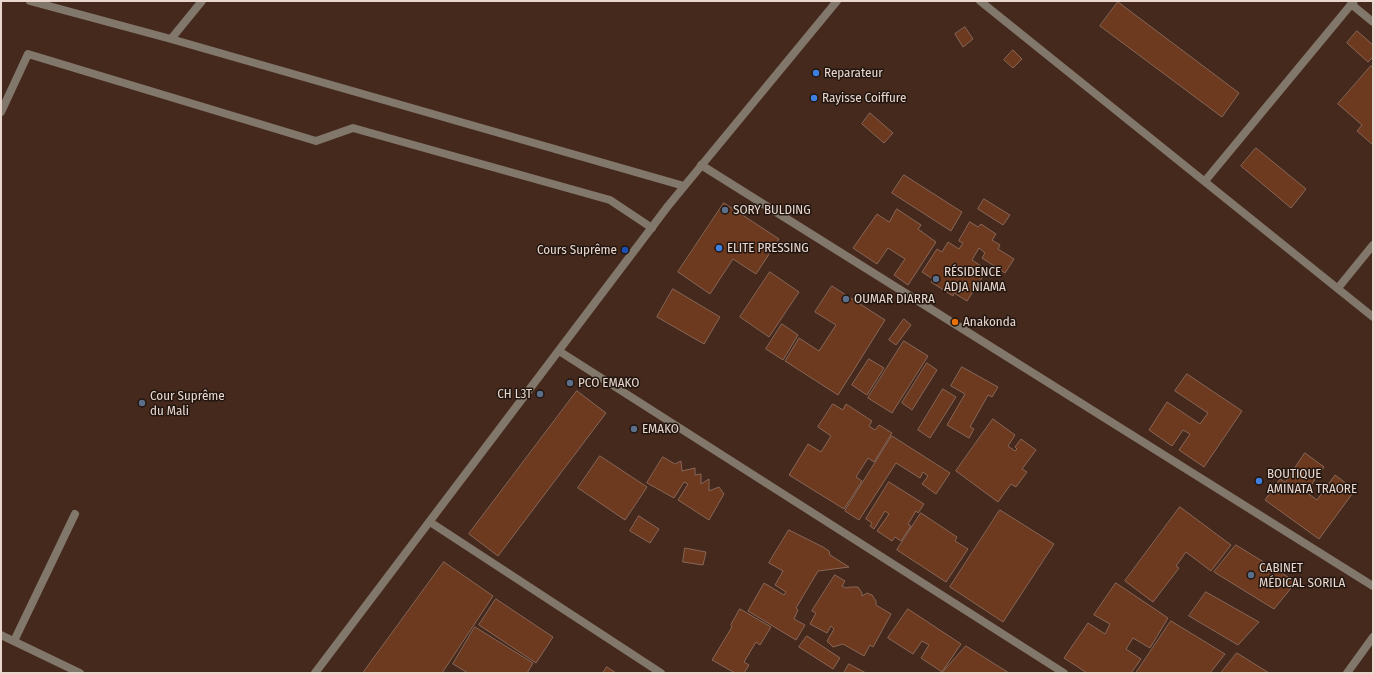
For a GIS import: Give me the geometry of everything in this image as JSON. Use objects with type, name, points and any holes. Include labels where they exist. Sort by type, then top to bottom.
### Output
[{"type":"street","points":[[30,1],[171,39],[684,186]]},
{"type":"street","points":[[171,39],[202,1]]},
{"type":"street","points":[[315,673],[684,186],[836,1]]},
{"type":"street","points":[[980,1],[1373,316]]},
{"type":"street","points":[[1205,181],[1352,3],[1373,22]]},
{"type":"street","points":[[1,112],[28,54],[316,141],[353,128],[610,200],[652,228]]},
{"type":"street","points":[[701,165],[1373,586]]},
{"type":"street","points":[[1338,288],[1373,245]]},
{"type":"street","points":[[560,351],[1064,673]]},
{"type":"street","points":[[14,641],[75,514]]},
{"type":"street","points":[[430,522],[661,673]]},
{"type":"street","points":[[1,635],[80,673]]},
{"type":"street","points":[[1347,673],[1373,637]]},
{"type":"building","points":[[1118,2],[1239,93],[1222,117],[1100,26]]},
{"type":"building","points":[[965,27],[973,39],[963,47],[955,34]]},
{"type":"building","points":[[1357,31],[1373,45],[1373,57],[1368,62],[1347,43]]},
{"type":"building","points":[[1013,50],[1022,59],[1013,68],[1004,60]]},
{"type":"building","points":[[1371,66],[1373,68],[1373,145],[1357,131],[1362,125],[1338,104]]},
{"type":"building","points":[[870,113],[893,133],[884,143],[862,124]]},
{"type":"building","points":[[1256,148],[1306,189],[1291,208],[1241,166]]},
{"type":"building","points":[[904,175],[962,212],[951,231],[892,193]]},
{"type":"building","points":[[984,199],[1010,215],[1003,225],[978,209]]},
{"type":"building","points":[[724,203],[779,239],[756,274],[733,259],[710,294],[678,272]]},
{"type":"building","points":[[897,209],[921,225],[918,229],[936,242],[908,285],[894,275],[905,259],[888,248],[877,264],[853,248],[877,214],[889,222]]},
{"type":"building","points":[[970,222],[978,227],[981,224],[996,234],[992,240],[1000,245],[998,249],[1014,259],[1005,273],[982,258],[985,253],[979,248],[972,260],[987,270],[967,301],[954,293],[953,296],[931,282],[933,279],[922,272],[937,249],[942,252],[948,242],[959,249],[963,243],[959,241]]},
{"type":"building","points":[[770,272],[799,292],[769,337],[740,317]]},
{"type":"building","points":[[832,286],[885,320],[838,395],[785,361],[799,338],[819,351],[836,325],[815,312]]},
{"type":"building","points":[[673,289],[720,317],[704,344],[657,317]]},
{"type":"building","points":[[904,319],[911,325],[896,345],[889,340]]},
{"type":"building","points":[[782,324],[798,335],[783,360],[766,349]]},
{"type":"building","points":[[904,341],[928,356],[892,413],[868,398]]},
{"type":"building","points":[[869,359],[884,368],[867,395],[852,385]]},
{"type":"building","points":[[927,363],[937,370],[912,410],[902,403]]},
{"type":"building","points":[[962,367],[998,387],[992,397],[988,395],[970,427],[974,429],[969,438],[947,425],[965,394],[951,386]]},
{"type":"building","points":[[1187,374],[1242,411],[1204,467],[1179,450],[1190,434],[1183,430],[1172,446],[1149,430],[1167,402],[1200,424],[1208,413],[1175,391]]},
{"type":"building","points":[[943,389],[956,397],[930,438],[918,430]]},
{"type":"building","points":[[577,391],[606,413],[498,556],[469,534]]},
{"type":"building","points":[[833,404],[843,410],[846,404],[872,421],[869,426],[875,430],[879,425],[892,433],[874,462],[868,458],[856,477],[862,481],[844,509],[789,475],[808,444],[821,452],[831,436],[818,427]]},
{"type":"building","points":[[993,419],[1015,435],[1008,446],[1015,451],[1017,449],[1015,447],[1021,439],[1036,450],[1022,469],[1027,472],[1016,487],[1011,484],[998,502],[956,471]]},
{"type":"building","points":[[892,436],[950,473],[936,494],[922,484],[928,476],[923,472],[920,478],[896,463],[859,520],[845,511]]},
{"type":"building","points":[[1305,453],[1324,467],[1306,492],[1317,500],[1335,475],[1355,490],[1319,539],[1265,500],[1280,479],[1285,482]]},
{"type":"building","points":[[600,456],[647,487],[625,520],[578,488]]},
{"type":"building","points":[[663,457],[675,464],[681,461],[682,471],[695,468],[695,475],[701,474],[701,484],[709,479],[709,491],[719,487],[724,494],[709,520],[678,500],[688,484],[684,482],[674,498],[647,483]]},
{"type":"building","points":[[889,482],[924,504],[918,513],[916,511],[908,524],[911,526],[901,541],[895,537],[892,541],[877,531],[889,514],[885,511],[874,529],[870,526],[872,523],[866,519]]},
{"type":"building","points":[[1180,507],[1231,545],[1211,571],[1186,552],[1176,566],[1179,568],[1153,602],[1125,581]]},
{"type":"building","points":[[1000,510],[1054,544],[1003,622],[950,587]]},
{"type":"building","points":[[921,513],[957,537],[955,541],[968,549],[946,582],[897,550]]},
{"type":"building","points":[[639,516],[659,529],[650,543],[630,531]]},
{"type":"building","points":[[789,530],[823,547],[829,551],[830,555],[849,567],[818,571],[796,608],[798,610],[794,619],[805,625],[796,640],[748,611],[764,583],[784,595],[786,592],[775,585],[783,571],[769,563]]},
{"type":"building","points":[[1236,545],[1296,582],[1274,609],[1214,572]]},
{"type":"building","points":[[685,548],[706,552],[703,565],[683,562]]},
{"type":"building","points":[[444,562],[493,596],[442,673],[363,673]]},
{"type":"building","points":[[835,575],[845,581],[842,586],[846,588],[858,587],[862,593],[862,596],[867,593],[872,595],[876,601],[876,605],[891,614],[873,647],[870,645],[864,656],[843,644],[833,647],[827,641],[834,629],[831,626],[827,633],[810,624],[816,613],[812,611]]},
{"type":"building","points":[[1116,583],[1168,618],[1150,648],[1133,638],[1126,649],[1141,659],[1131,673],[1087,673],[1064,658],[1088,623],[1105,634],[1110,624],[1094,615]]},
{"type":"building","points":[[1206,592],[1259,622],[1238,645],[1189,616]]},
{"type":"building","points":[[496,599],[553,637],[536,663],[479,625]]},
{"type":"building","points":[[740,609],[771,627],[760,645],[756,642],[744,662],[749,665],[744,673],[735,673],[712,660],[732,627],[731,625]]},
{"type":"building","points":[[908,609],[961,644],[942,672],[921,658],[929,645],[922,641],[913,654],[888,638]]},
{"type":"building","points":[[1171,621],[1225,654],[1210,673],[1136,673]]},
{"type":"building","points":[[475,627],[533,663],[527,673],[468,673],[453,664]]},
{"type":"building","points":[[807,636],[840,658],[833,669],[799,647]]},
{"type":"building","points":[[966,646],[1009,673],[942,673]]},
{"type":"building","points":[[1237,653],[1269,673],[1221,673]]},
{"type":"building","points":[[849,664],[866,673],[844,673]]},
{"type":"building","points":[[607,667],[616,673],[603,673]]},
{"type":"place","name":"Reparateur","points":[[816,73]]},
{"type":"place","name":"Rayisse Coiffure","points":[[814,98]]},
{"type":"place","name":"SORY BULDING","points":[[725,210]]},
{"type":"place","name":"ELITE PRESSING","points":[[719,248]]},
{"type":"place","name":"Cours Suprême","points":[[625,250]]},
{"type":"place","name":"RÉSIDENCE ADJA NIAMA","points":[[936,279]]},
{"type":"place","name":"OUMAR DIARRA","points":[[846,299]]},
{"type":"place","name":"Anakonda","points":[[955,322]]},
{"type":"place","name":"PCO EMAKO","points":[[570,383]]},
{"type":"place","name":"CH L3T","points":[[540,394]]},
{"type":"place","name":"Cour Suprême du Mali","points":[[142,403]]},
{"type":"place","name":"EMAKO","points":[[634,429]]},
{"type":"place","name":"BOUTIQUE AMINATA TRAORE","points":[[1259,481]]},
{"type":"place","name":"CABINET MÉDICAL SORILA","points":[[1251,575]]}]
